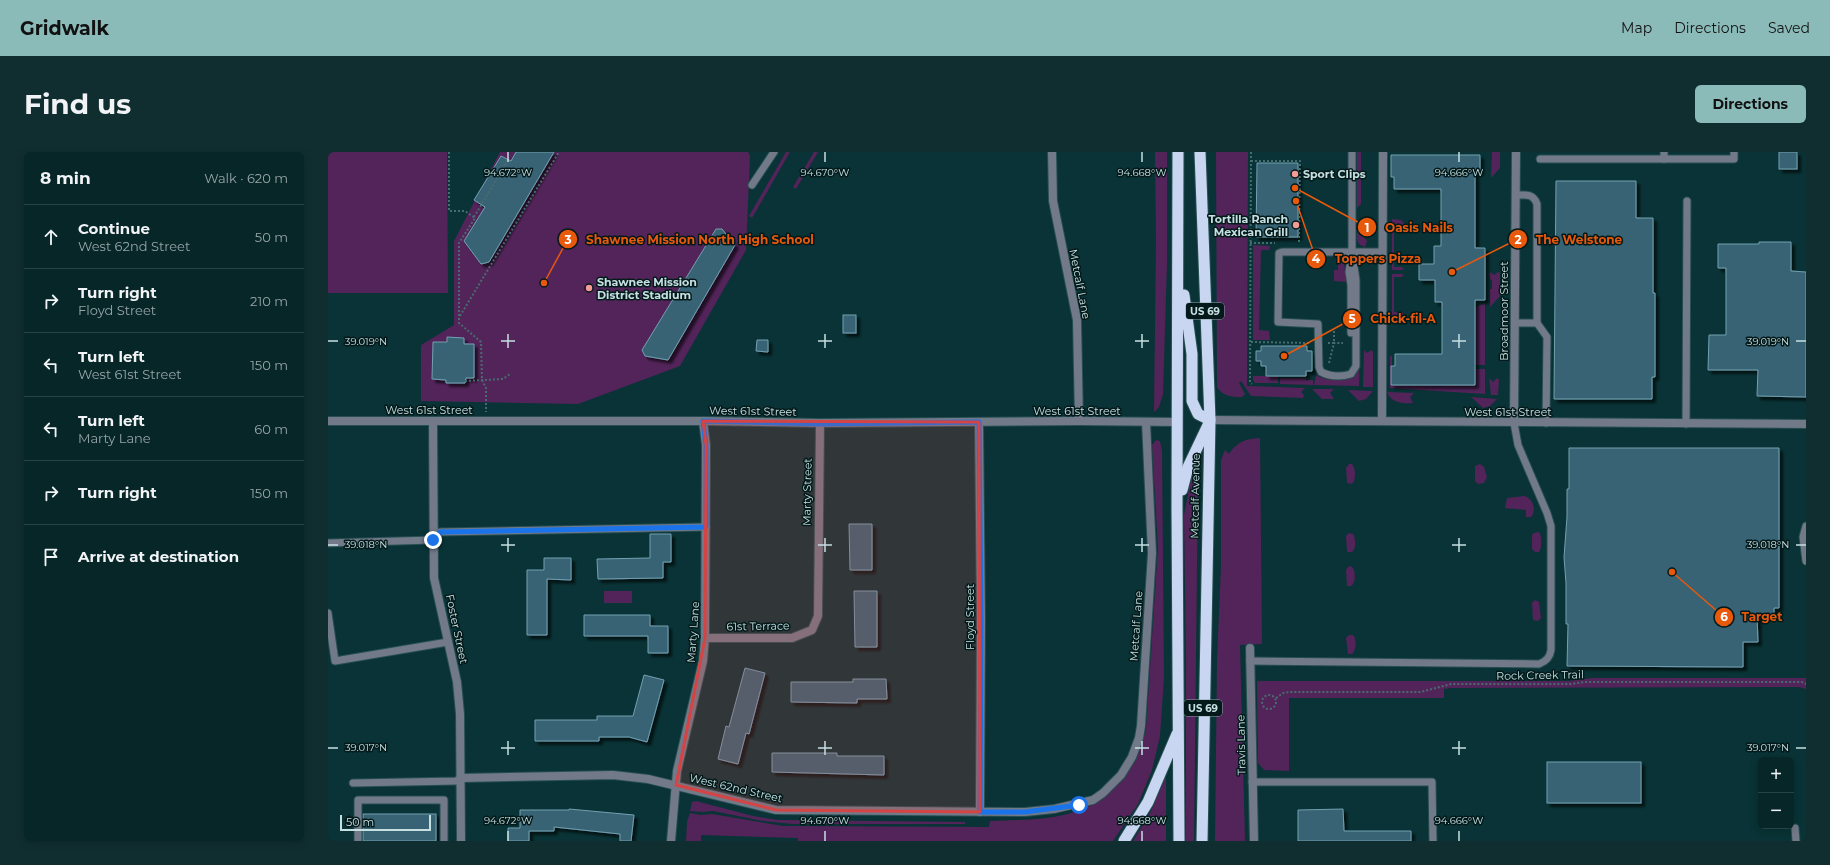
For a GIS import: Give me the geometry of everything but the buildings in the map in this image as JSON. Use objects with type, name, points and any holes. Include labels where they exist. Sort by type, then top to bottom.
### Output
[{"type":"highway","name":"Metcalf Avenue","points":[[1178,152],[1177,507],[1179,841]]},
{"type":"highway","name":"Metcalf Avenue","points":[[1200,152],[1210,420],[1202,841]]},
{"type":"highway","points":[[1177,507],[1188,467],[1210,420],[1198,414],[1192,401],[1192,354],[1178,250]]},
{"type":"highway","name":"US 69","points":[[1124,841],[1148,802],[1179,730]]},
{"type":"street","name":"Metcalf Lane","points":[[1052,152],[1053,201],[1077,320],[1079,421]]},
{"type":"street","points":[[1382,421],[1383,152]]},
{"type":"street","name":"Broadmoor Street","points":[[1514,423],[1516,152]]},
{"type":"street","name":"West 61st Street","points":[[1210,420],[1806,424]]},
{"type":"street","name":"West 61st Street","points":[[328,421],[703,421],[820,424],[1079,421],[1178,422]]},
{"type":"street","name":"Foster Street","points":[[433,421],[434,578],[457,682],[460,714],[461,841]]},
{"type":"street","name":"Marty Lane","points":[[671,841],[677,771],[703,661],[705,638],[706,445],[703,421]]},
{"type":"street","name":"Floyd Street","points":[[979,422],[981,620],[980,812]]},
{"type":"street","name":"Metcalf Lane","points":[[1079,805],[1093,800],[1103,793],[1121,775],[1132,757],[1141,726],[1152,553],[1146,422]]},
{"type":"street","name":"Marty Street","points":[[817,561],[820,424]]},
{"type":"street","name":"61st Terrace","points":[[705,638],[792,638],[812,630],[818,616],[817,561]]},
{"type":"street","name":"Travis Lane","points":[[1250,648],[1254,841]]},
{"type":"street","name":"West 62nd Street","points":[[461,778],[613,775],[648,779],[676,785],[776,810],[1025,812],[1079,805]]},
{"type":"lane","points":[[752,185],[774,152]]},
{"type":"lane","points":[[1352,152],[1352,252],[1356,280],[1356,366],[1351,374],[1338,376],[1327,375],[1321,372],[1320,369],[1318,324],[1278,322],[1279,253],[1352,252],[1382,252]]},
{"type":"lane","points":[[1540,159],[1664,155],[1734,159],[1734,152]]},
{"type":"lane","points":[[1516,195],[1530,195],[1535,198],[1537,204],[1537,322],[1547,336],[1546,423]]},
{"type":"lane","points":[[1686,424],[1687,201]]},
{"type":"lane","points":[[1515,322],[1537,322]]},
{"type":"lane","points":[[1250,661],[1539,664],[1547,660],[1550,656],[1551,650],[1551,526],[1546,510],[1518,445],[1514,423]]},
{"type":"lane","points":[[1806,526],[1803,537],[1806,561]]},
{"type":"lane","points":[[328,543],[433,540],[440,532],[706,527]]},
{"type":"lane","points":[[328,612],[334,660],[448,642]]},
{"type":"lane","points":[[353,783],[456,781],[461,778]]},
{"type":"lane","points":[[1252,782],[1432,782],[1433,841]]},
{"type":"lane","points":[[358,841],[358,800],[444,800],[444,841]]},
{"type":"lane","points":[[1795,828],[1796,841]]},
{"type":"path","points":[[449,152],[449,211],[465,211],[474,217]]},
{"type":"path","points":[[459,317],[559,152]]},
{"type":"path","points":[[1251,152],[1250,382],[1252,384]]},
{"type":"path","points":[[492,412],[486,412],[486,388],[482,380],[481,342],[459,323],[459,243],[508,160]]},
{"type":"path","points":[[1251,161],[1300,161],[1298,244]]},
{"type":"path","points":[[1250,243],[1278,244]]},
{"type":"path","points":[[1320,369],[1330,362],[1334,343],[1334,330]]},
{"type":"path","points":[[1250,342],[1314,343]]},
{"type":"path","points":[[1328,343],[1344,343]]},
{"type":"path","points":[[465,381],[503,379],[510,374]]},
{"type":"path","name":"Rock Creek Trail","points":[[1276,698],[1283,693],[1291,692],[1420,692],[1451,684],[1571,684],[1584,682],[1802,682],[1806,684]]},
{"type":"path","points":[[1272,695],[1276,698],[1277,703],[1273,708],[1266,708],[1263,705],[1262,700],[1265,696],[1272,695]]},
{"type":"highlighted area","points":[[703,421],[979,422],[980,812],[776,810],[676,785],[705,638],[706,445]]},
{"type":"shaded area","points":[[328,152],[447,152],[448,293],[328,293]]},
{"type":"shaded area","name":"Shawnee Mission District Stadium","points":[[500,152],[748,152],[750,156],[746,250],[680,366],[578,404],[421,401],[421,345],[454,325],[454,241]]},
{"type":"shaded area","points":[[786,152],[790,152],[752,218],[749,216]]},
{"type":"shaded area","points":[[814,152],[818,152],[796,189],[793,187]]},
{"type":"shaded area","points":[[1155,152],[1167,152],[1167,263],[1163,394],[1159,407],[1154,412],[1156,241]]},
{"type":"shaded area","points":[[1216,152],[1248,152],[1247,386],[1305,388],[1301,392],[1304,395],[1303,398],[1251,396],[1241,381],[1239,383],[1245,394],[1242,397],[1224,394],[1217,387]]},
{"type":"shaded area","points":[[1357,152],[1361,152],[1361,204],[1357,208]]},
{"type":"shaded area","points":[[1492,152],[1500,152],[1500,168],[1491,178]]},
{"type":"shaded area","points":[[1392,219],[1401,220],[1404,223],[1402,226],[1394,226],[1394,267],[1402,267],[1404,270],[1392,270]]},
{"type":"shaded area","points":[[1361,224],[1361,234],[1367,241],[1365,247],[1358,243],[1357,232]]},
{"type":"shaded area","points":[[1253,245],[1270,246],[1269,250],[1261,250],[1259,330],[1269,331],[1270,340],[1253,340]]},
{"type":"shaded area","points":[[1342,259],[1344,261],[1346,282],[1334,281],[1334,270],[1338,270],[1338,260]]},
{"type":"shaded area","points":[[1490,272],[1494,275],[1498,272],[1500,273],[1500,296],[1490,307],[1490,289],[1492,289],[1492,280],[1490,279]]},
{"type":"shaded area","points":[[1392,274],[1404,274],[1402,277],[1394,277],[1394,312],[1403,312],[1400,319],[1392,319]]},
{"type":"shaded area","points":[[1485,304],[1485,365],[1475,365],[1475,309],[1479,305]]},
{"type":"shaded area","points":[[1358,345],[1360,345],[1359,386],[1314,385],[1316,375],[1325,379],[1345,380],[1355,375],[1359,368]]},
{"type":"shaded area","points":[[1364,350],[1367,353],[1371,350],[1373,352],[1373,387],[1363,387]]},
{"type":"shaded area","points":[[1390,356],[1392,356],[1392,385],[1474,385],[1475,369],[1485,369],[1485,394],[1390,388]]},
{"type":"shaded area","points":[[1253,376],[1278,376],[1278,383],[1255,383]]},
{"type":"shaded area","points":[[1280,378],[1306,378],[1306,380],[1313,380],[1313,385],[1280,384]]},
{"type":"shaded area","points":[[1489,378],[1493,382],[1497,378],[1499,380],[1498,395],[1491,395]]},
{"type":"shaded area","points":[[1312,389],[1334,389],[1330,393],[1334,399],[1322,399]]},
{"type":"shaded area","points":[[1348,390],[1373,391],[1366,399],[1359,401]]},
{"type":"shaded area","points":[[1387,392],[1414,393],[1410,397],[1413,403],[1401,403],[1394,401]]},
{"type":"shaded area","points":[[1471,397],[1497,399],[1490,406],[1483,408]]},
{"type":"shaded area","points":[[1260,438],[1262,644],[1240,645],[1245,841],[1215,841],[1217,660],[1221,566],[1221,460],[1225,450],[1229,454],[1239,443]]},
{"type":"shaded area","points":[[1156,440],[1160,441],[1162,451],[1164,677],[1160,736],[1152,770],[1138,804],[1113,841],[798,841],[798,838],[701,835],[701,841],[686,841],[687,822],[690,813],[701,815],[712,814],[783,826],[989,827],[990,821],[1028,820],[1064,815],[1080,810],[1096,802],[1110,791],[1124,776],[1135,760],[1146,729],[1158,547],[1152,445]]},
{"type":"shaded area","points":[[1349,464],[1352,464],[1355,471],[1355,477],[1352,484],[1347,483],[1346,468]]},
{"type":"shaded area","points":[[1480,464],[1484,467],[1487,477],[1484,483],[1478,484],[1475,481],[1475,466]]},
{"type":"shaded area","points":[[1192,474],[1198,474],[1194,841],[1186,841],[1184,515]]},
{"type":"shaded area","points":[[1524,496],[1530,499],[1534,508],[1531,517],[1526,517],[1526,510],[1505,508],[1507,498]]},
{"type":"shaded area","points":[[1539,532],[1541,548],[1539,552],[1535,552],[1532,549],[1532,535]]},
{"type":"shaded area","points":[[1349,533],[1353,534],[1355,538],[1355,546],[1352,552],[1347,552],[1346,536]]},
{"type":"shaded area","points":[[1349,566],[1352,567],[1355,577],[1353,584],[1351,586],[1347,586],[1346,570]]},
{"type":"shaded area","points":[[604,591],[632,591],[632,603],[604,603]]},
{"type":"shaded area","points":[[1535,600],[1539,602],[1541,618],[1538,621],[1533,620],[1532,603]]},
{"type":"shaded area","points":[[1349,635],[1353,635],[1355,639],[1355,648],[1352,654],[1348,654],[1346,638]]},
{"type":"shaded area","points":[[1592,678],[1806,678],[1806,689],[1799,687],[1451,688],[1444,689],[1444,698],[1289,698],[1289,771],[1264,770],[1258,763],[1257,681],[1569,681]]},
{"type":"shaded area","points":[[1166,776],[1166,841],[1133,841],[1151,811]]},
{"type":"shaded area","points":[[696,801],[753,816],[778,820],[965,822],[965,824],[793,824],[763,821],[713,811],[690,811],[692,802]]},
{"type":"place","name":"Sport Clips","points":[[1295,174]]},
{"type":"place","name":"Oasis Nails","points":[[1295,188]]},
{"type":"place","name":"Toppers Pizza","points":[[1296,201]]},
{"type":"place","name":"Tortilla Ranch Mexican Grill","points":[[1296,225]]},
{"type":"place","name":"The Welstone","points":[[1452,272]]},
{"type":"place","name":"Shawnee Mission North High School","points":[[544,283]]},
{"type":"place","name":"Shawnee Mission District Stadium","points":[[589,288]]},
{"type":"place","name":"Chick-fil-A","points":[[1284,356]]},
{"type":"place","name":"Target","points":[[1672,572]]},
{"type":"route","points":[[433,540],[440,532],[706,527],[706,445],[703,421],[820,424],[979,422],[981,620],[980,812],[1025,812],[1079,805]]}]
